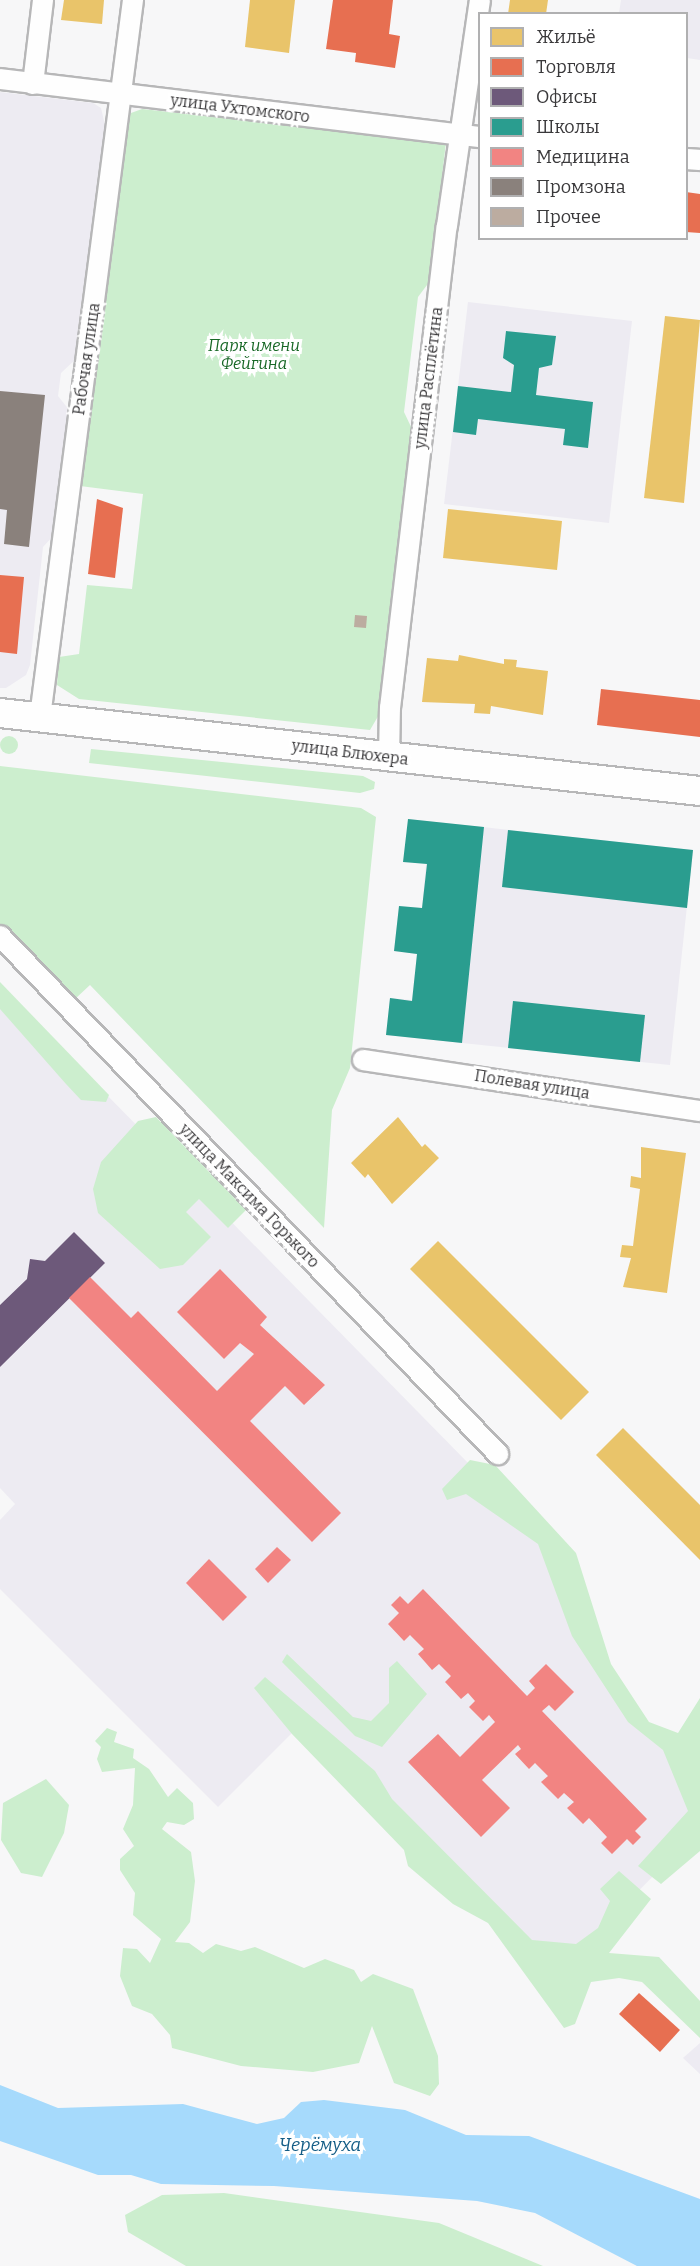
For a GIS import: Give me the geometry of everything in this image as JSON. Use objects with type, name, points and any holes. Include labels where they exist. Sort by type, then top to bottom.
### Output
[{"type":"street","points":[[33,84],[43,0]]},
{"type":"street","name":"Рабочая улица","points":[[40,717],[133,0]]},
{"type":"street","name":"улица Расплётина","points":[[389,758],[390,708],[470,136],[478,27]]},
{"type":"street","name":"улица Ухтомского","points":[[0,79],[121,96],[470,136]]},
{"type":"street","name":"улица Блюхера","points":[[0,713],[700,791]]},
{"type":"street","name":"улица Максима Горького","points":[[0,936],[498,1454]]},
{"type":"street","name":"Полевая улица","points":[[363,1060],[700,1110]]},
{"type":"shaded area","points":[[621,0],[700,0],[700,60],[688,58],[688,12],[619,12]]},
{"type":"shaded area","points":[[0,92],[93,103],[101,108],[105,125],[78,357],[61,373],[58,396],[70,411],[54,535],[43,547],[30,665],[26,675],[6,688],[0,688]]},
{"type":"shaded area","points":[[468,302],[632,321],[609,523],[444,504]]},
{"type":"shaded area","points":[[408,819],[693,850],[670,1065],[386,1035],[390,998],[412,1000],[417,954],[394,951],[399,906],[422,908],[426,864]]},
{"type":"shaded area","points":[[0,986],[574,1571],[605,1673],[700,1789],[700,1829],[549,1981],[301,1724],[218,1807],[0,1589],[0,1520],[15,1504],[0,1488]]},
{"type":"shaded area","points":[[700,2043],[700,2074],[683,2058]]},
{"type":"green space","name":"Парк имени Фейгина","points":[[142,109],[446,142],[430,281],[418,297],[404,412],[413,431],[380,713],[370,730],[79,699],[57,685],[59,657],[79,654],[87,585],[132,589],[143,494],[80,486],[126,124],[131,113]]},
{"type":"green space","points":[[9,736],[15,739],[18,745],[15,751],[9,754],[3,751],[0,745],[3,739]]},
{"type":"green space","points":[[91,749],[363,776],[375,782],[374,789],[360,793],[89,763]]},
{"type":"green space","points":[[0,766],[361,808],[376,817],[350,1068],[332,1110],[324,1228],[90,985],[75,999],[0,924]]},
{"type":"green space","points":[[0,982],[109,1095],[106,1102],[81,1100],[66,1084],[0,1009]]},
{"type":"green space","points":[[156,1117],[246,1210],[228,1228],[199,1199],[186,1212],[211,1237],[183,1265],[160,1269],[98,1213],[93,1189],[101,1162],[138,1121]]},
{"type":"green space","points":[[470,1460],[495,1465],[576,1553],[611,1664],[649,1722],[678,1733],[700,1698],[700,1851],[661,1884],[638,1866],[688,1811],[663,1750],[628,1722],[572,1636],[538,1544],[466,1494],[447,1500],[442,1489]]},
{"type":"green space","points":[[287,1654],[353,1717],[371,1721],[389,1703],[389,1668],[397,1661],[427,1694],[382,1747],[355,1736],[282,1662]]},
{"type":"green space","points":[[265,1677],[375,1771],[392,1799],[532,1940],[576,1944],[598,1928],[610,1901],[600,1889],[619,1871],[651,1899],[609,1953],[659,1957],[700,2001],[700,2038],[642,1982],[619,1978],[591,1982],[575,2024],[564,2028],[488,1923],[453,1904],[408,1866],[404,1850],[292,1734],[254,1688]]},
{"type":"green space","points":[[107,1728],[117,1732],[114,1742],[134,1749],[133,1758],[149,1769],[168,1797],[177,1788],[193,1803],[194,1819],[184,1825],[167,1822],[162,1829],[191,1852],[195,1881],[190,1922],[175,1942],[189,1943],[203,1953],[216,1944],[241,1951],[255,1947],[304,1968],[325,1959],[354,1970],[361,1982],[373,1974],[413,1989],[438,2056],[439,2084],[430,2096],[394,2083],[372,2026],[359,2063],[313,2072],[241,2066],[172,2048],[170,2035],[152,2014],[132,2006],[120,1976],[123,1948],[137,1949],[150,1963],[161,1939],[133,1915],[135,1893],[120,1870],[120,1859],[134,1846],[123,1829],[133,1805],[135,1768],[102,1772],[97,1759],[101,1747],[95,1741]]},
{"type":"green space","points":[[46,1779],[69,1805],[64,1833],[42,1877],[21,1873],[1,1840],[3,1803]]},
{"type":"green space","points":[[224,2193],[439,2223],[543,2266],[186,2266],[128,2232],[125,2215],[162,2195]]},
{"type":"water","name":"Черёмуха","points":[[0,2085],[58,2108],[183,2104],[257,2124],[284,2118],[301,2102],[324,2100],[405,2110],[466,2135],[529,2136],[700,2199],[700,2266],[637,2266],[535,2213],[477,2201],[274,2186],[161,2184],[131,2175],[98,2175],[0,2141]]},
{"type":"building: Жильё","points":[[64,0],[104,0],[102,24],[61,20]]},
{"type":"building: Жильё","points":[[250,0],[295,0],[289,53],[245,47]]},
{"type":"building: Жильё","points":[[510,0],[548,0],[546,12],[508,12]]},
{"type":"building: Жильё","points":[[665,316],[700,320],[684,503],[644,498]]},
{"type":"building: Жильё","points":[[448,509],[562,521],[557,570],[443,558]]},
{"type":"building: Жильё","points":[[459,655],[504,664],[504,659],[517,660],[516,667],[548,671],[543,715],[491,706],[490,714],[474,713],[475,704],[422,702],[427,658],[458,661]]},
{"type":"building: Жильё","points":[[398,1117],[422,1147],[425,1144],[439,1158],[392,1204],[368,1174],[365,1178],[351,1163]]},
{"type":"building: Жильё","points":[[641,1147],[686,1153],[667,1293],[623,1287],[631,1258],[620,1257],[622,1245],[633,1246],[640,1189],[630,1187],[631,1176],[641,1178]]},
{"type":"building: Жильё","points":[[438,1241],[589,1392],[561,1420],[410,1269]]},
{"type":"building: Жильё","points":[[623,1428],[700,1505],[700,1560],[596,1455]]},
{"type":"building: Торговля","points":[[333,0],[393,0],[389,34],[400,36],[395,68],[355,62],[356,53],[326,49]]},
{"type":"building: Торговля","points":[[688,192],[700,194],[700,233],[688,232]]},
{"type":"building: Торговля","points":[[97,499],[123,508],[115,578],[88,574]]},
{"type":"building: Торговля","points":[[0,575],[24,577],[17,654],[0,652]]},
{"type":"building: Торговля","points":[[601,689],[700,700],[700,737],[597,725]]},
{"type":"building: Торговля","points":[[639,1993],[680,2030],[660,2052],[619,2014]]},
{"type":"building: Офисы","points":[[74,1232],[105,1263],[0,1367],[0,1305],[27,1279],[30,1259],[45,1261]]},
{"type":"building: Школы","points":[[506,331],[556,336],[552,365],[539,368],[536,395],[593,402],[588,448],[563,445],[565,429],[478,419],[476,435],[453,432],[458,386],[511,392],[514,365],[503,358]]},
{"type":"building: Школы","points":[[408,819],[484,827],[462,1043],[386,1035],[390,998],[412,1001],[417,954],[394,951],[399,906],[422,908],[427,864],[403,862]]},
{"type":"building: Школы","points":[[508,830],[693,850],[687,908],[502,887]]},
{"type":"building: Школы","points":[[513,1001],[645,1015],[640,1062],[508,1048]]},
{"type":"building: Медицина","points":[[220,1269],[267,1317],[260,1325],[325,1385],[304,1405],[285,1386],[250,1421],[341,1513],[312,1542],[69,1298],[90,1277],[131,1318],[138,1311],[217,1391],[254,1354],[240,1343],[224,1359],[177,1312]]},
{"type":"building: Медицина","points":[[277,1547],[291,1560],[268,1583],[255,1569]]},
{"type":"building: Медицина","points":[[209,1559],[247,1597],[223,1621],[186,1583]]},
{"type":"building: Медицина","points":[[423,1589],[527,1696],[535,1688],[529,1681],[546,1664],[574,1692],[555,1711],[549,1705],[542,1711],[647,1819],[635,1831],[641,1837],[633,1845],[627,1839],[612,1854],[601,1843],[607,1837],[589,1818],[583,1824],[567,1808],[574,1802],[564,1793],[558,1799],[541,1782],[548,1776],[535,1763],[529,1769],[515,1754],[521,1749],[518,1745],[482,1780],[510,1808],[481,1837],[408,1762],[438,1734],[460,1757],[495,1722],[489,1715],[483,1721],[469,1707],[475,1701],[468,1693],[461,1699],[445,1682],[451,1676],[439,1664],[432,1670],[418,1654],[424,1649],[410,1635],[404,1641],[388,1624],[399,1613],[391,1605],[400,1596],[408,1604]]},
{"type":"building: Промзона","points":[[0,391],[45,395],[29,547],[4,544],[7,510],[0,509]]},
{"type":"building: Прочее","points":[[355,615],[367,616],[366,628],[354,627]]}]
